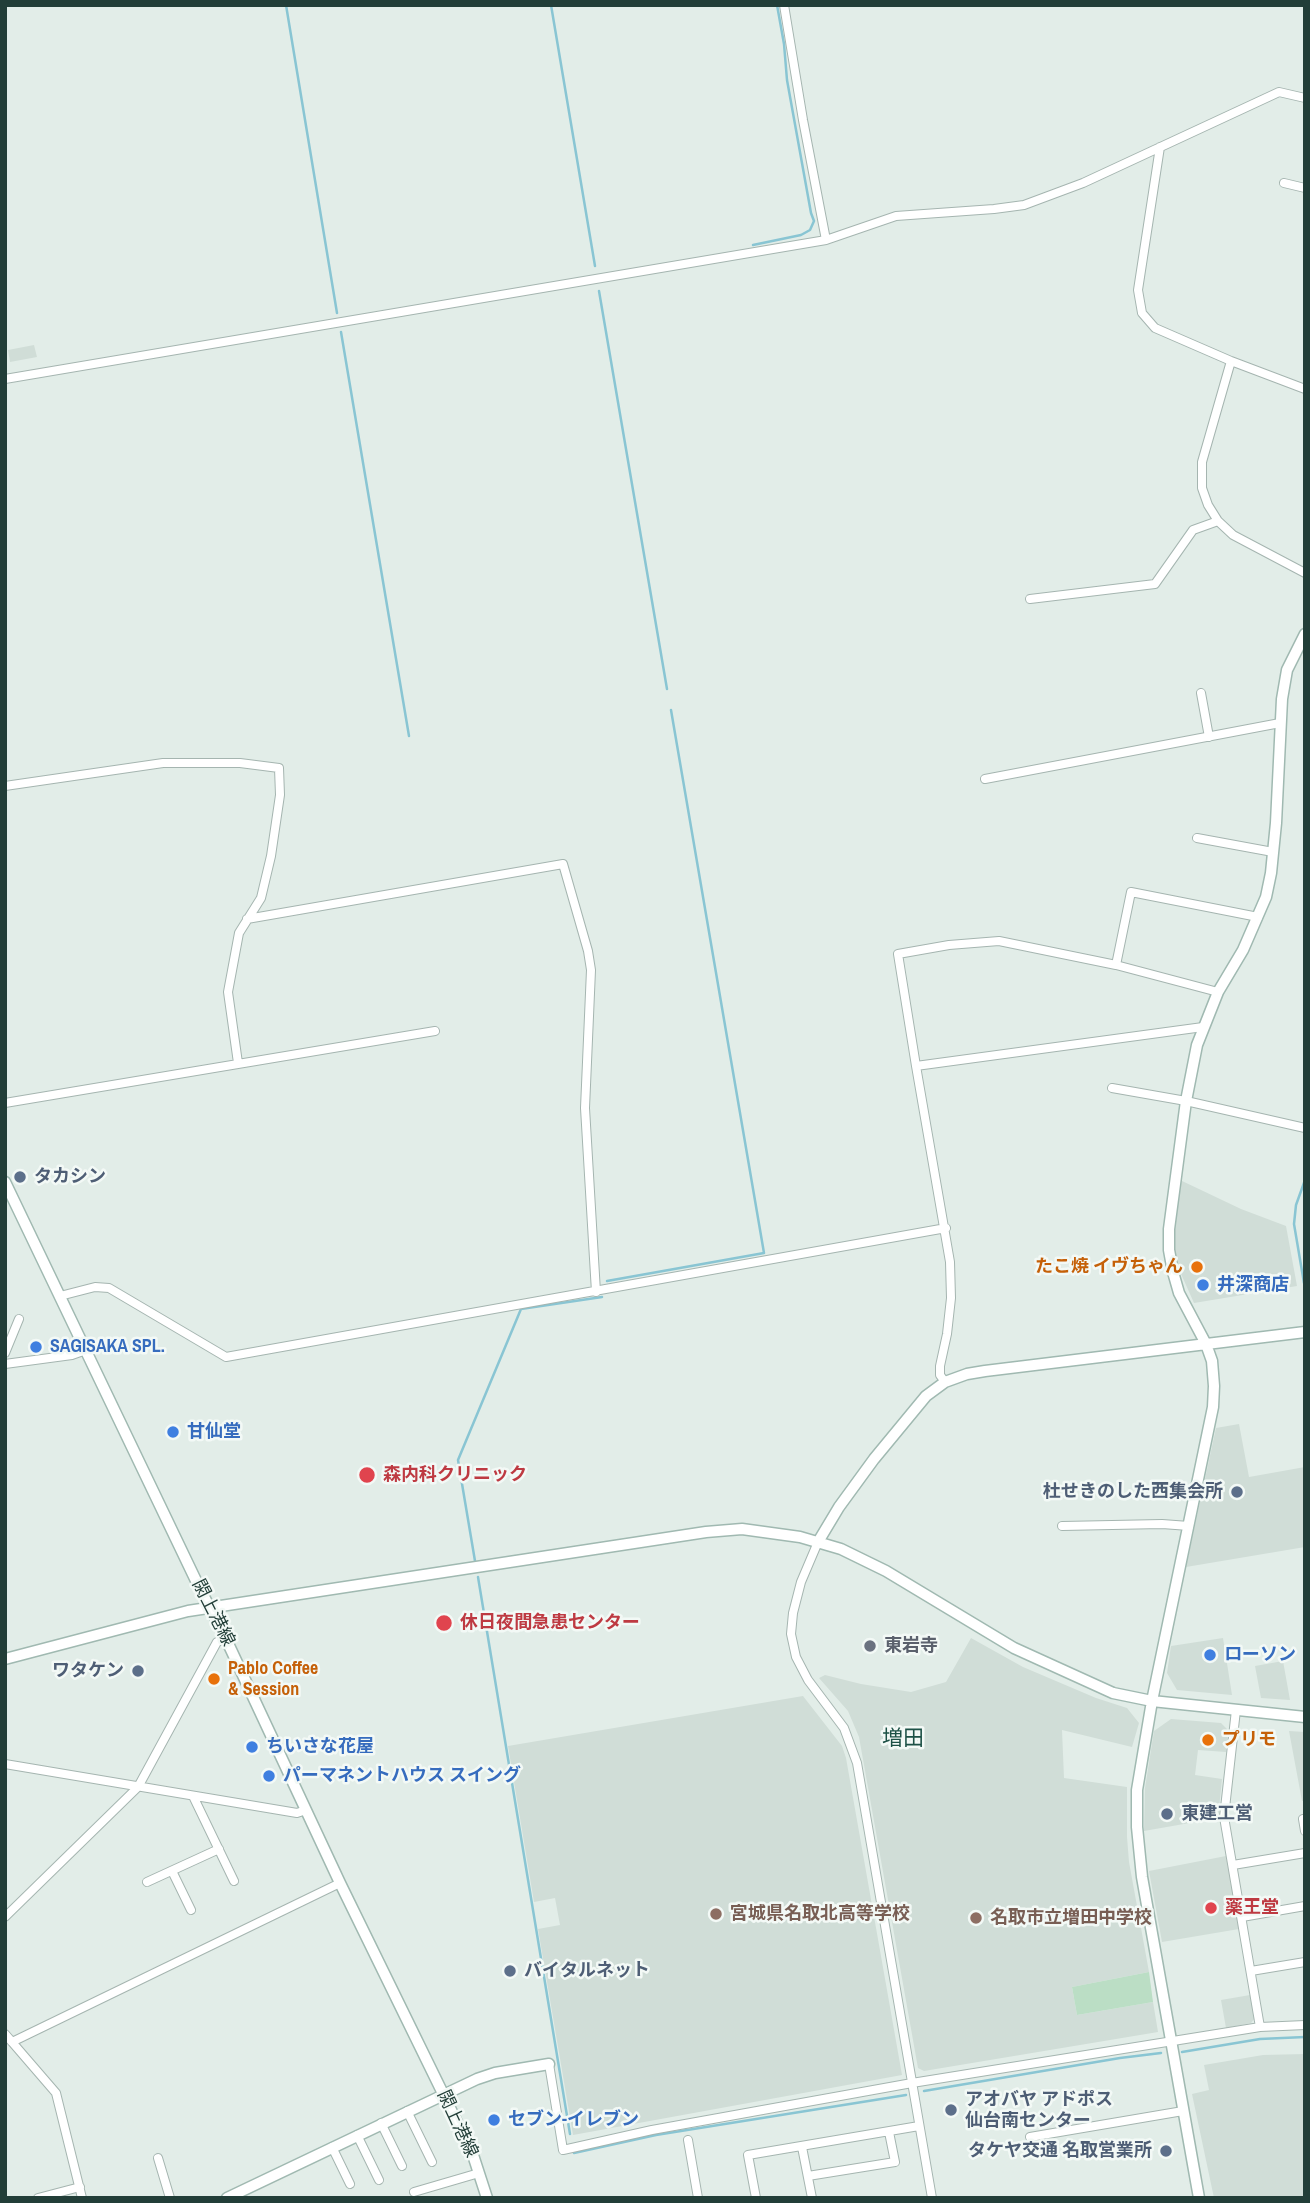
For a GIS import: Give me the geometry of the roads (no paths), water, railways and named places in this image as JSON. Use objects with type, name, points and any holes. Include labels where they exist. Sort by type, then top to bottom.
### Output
[{"type":"street","points":[[783,5],[826,240]]},
{"type":"street","points":[[5,379],[826,240],[896,216],[1024,205],[1083,183],[1279,92],[1305,98]]},
{"type":"street","points":[[1160,147],[1138,290],[1145,318],[1155,328],[1305,389]]},
{"type":"street","points":[[1284,184],[1305,188]]},
{"type":"street","points":[[1231,361],[1202,462],[1202,488],[1218,521],[1233,535],[1305,573]]},
{"type":"street","points":[[1030,599],[1155,584],[1193,530],[1218,521]]},
{"type":"street","points":[[1199,2198],[1142,1877],[1137,1827],[1137,1790],[1152,1700],[1213,1407],[1213,1366],[1206,1344],[1179,1293],[1169,1250],[1169,1229],[1191,1070],[1203,1027],[1218,992],[1243,950],[1266,897],[1273,852],[1280,723],[1287,670],[1305,634]]},
{"type":"street","points":[[1201,693],[1209,737]]},
{"type":"street","points":[[985,779],[1280,723]]},
{"type":"street","points":[[5,786],[163,763],[240,763],[279,768],[280,795],[271,856],[261,898],[239,933],[228,992],[238,1063]]},
{"type":"street","points":[[1197,838],[1273,852]]},
{"type":"street","points":[[247,919],[563,864],[591,970],[585,1108],[596,1292]]},
{"type":"street","points":[[1116,965],[1130,892],[1258,917]]},
{"type":"street","points":[[945,1382],[940,1375],[940,1366],[951,1298],[950,1262],[898,954],[949,945],[999,941],[1116,965],[1218,992]]},
{"type":"street","points":[[916,1066],[1203,1027]]},
{"type":"street","points":[[5,1104],[435,1031]]},
{"type":"street","points":[[1112,1088],[1186,1101],[1305,1128]]},
{"type":"street","name":"閖上港線","points":[[5,1182],[473,2155],[486,2198]]},
{"type":"street","points":[[60,1296],[95,1287],[109,1288],[226,1357],[946,1228]]},
{"type":"street","points":[[5,1353],[19,1319]]},
{"type":"street","points":[[932,2198],[857,1763],[844,1728],[808,1680],[796,1657],[791,1634],[801,1582],[818,1542],[839,1507],[874,1459],[926,1396],[945,1382],[985,1371],[1305,1332]]},
{"type":"street","points":[[5,1364],[72,1355],[86,1350]]},
{"type":"street","points":[[1062,1526],[1189,1526]]},
{"type":"street","points":[[5,1659],[188,1611],[706,1531],[742,1529],[800,1537],[841,1549],[886,1571],[1014,1648],[1113,1693],[1152,1700],[1305,1717]]},
{"type":"street","points":[[5,1917],[138,1787],[218,1642],[226,1639]]},
{"type":"street","points":[[1236,1710],[1224,1817],[1260,2027]]},
{"type":"street","points":[[5,1763],[297,1813],[306,1810]]},
{"type":"street","points":[[193,1796],[234,1881]]},
{"type":"street","points":[[1303,1819],[1305,1831]]},
{"type":"street","points":[[147,1882],[219,1849]]},
{"type":"street","points":[[1233,1865],[1305,1853]]},
{"type":"street","points":[[172,1871],[191,1910]]},
{"type":"street","points":[[12,2042],[340,1883]]},
{"type":"street","points":[[1242,1917],[1305,1906]]},
{"type":"street","points":[[1251,1971],[1305,1962]]},
{"type":"street","points":[[227,2198],[477,2079],[495,2073],[549,2064],[563,2150],[652,2130],[912,2083],[1260,2027],[1305,2025]]},
{"type":"street","points":[[5,2034],[56,2093],[82,2198]]},
{"type":"street","points":[[407,2110],[432,2162]]},
{"type":"street","points":[[1030,2137],[1183,2112]]},
{"type":"street","points":[[381,2123],[402,2166]]},
{"type":"street","points":[[756,2198],[748,2155],[919,2126]]},
{"type":"street","points":[[808,2176],[895,2162],[889,2132]]},
{"type":"street","points":[[357,2135],[379,2180]]},
{"type":"street","points":[[688,2140],[698,2198]]},
{"type":"street","points":[[332,2147],[350,2184]]},
{"type":"street","points":[[802,2147],[812,2198]]},
{"type":"street","points":[[473,2155],[494,2198]]},
{"type":"street","points":[[158,2158],[170,2198]]},
{"type":"street","points":[[414,2192],[479,2173]]},
{"type":"street","points":[[38,2198],[80,2187]]},
{"type":"waterway","points":[[286,5],[337,313]]},
{"type":"waterway","points":[[551,5],[595,266]]},
{"type":"waterway","points":[[753,245],[801,235],[810,230],[814,221],[787,80],[777,5]]},
{"type":"waterway","points":[[599,291],[667,689]]},
{"type":"waterway","points":[[341,332],[409,736]]},
{"type":"waterway","points":[[607,1281],[764,1253],[671,710]]},
{"type":"waterway","points":[[1304,1283],[1294,1224],[1296,1205],[1305,1180]]},
{"type":"waterway","points":[[475,1561],[458,1460],[521,1309],[602,1297]]},
{"type":"waterway","points":[[478,1577],[570,2134]]},
{"type":"waterway","points":[[1182,2052],[1260,2039],[1305,2037]]},
{"type":"waterway","points":[[924,2091],[1161,2053]]},
{"type":"waterway","points":[[574,2153],[656,2135],[906,2095]]},
{"type":"place","name":"タカシン","points":[[20,1177]]},
{"type":"place","name":"たこ焼 イヴちゃん","points":[[1197,1267]]},
{"type":"place","name":"井深商店","points":[[1203,1285]]},
{"type":"place","name":"SAGISAKA SPL.","points":[[36,1347]]},
{"type":"place","name":"甘仙堂","points":[[173,1432]]},
{"type":"place","name":"森内科クリニック","points":[[367,1475]]},
{"type":"place","name":"杜せきのした西集会所","points":[[1237,1492]]},
{"type":"place","name":"休日夜間急患センター","points":[[444,1623]]},
{"type":"place","name":"東岩寺","points":[[870,1646]]},
{"type":"place","name":"ローソン","points":[[1210,1655]]},
{"type":"place","name":"ワタケン","points":[[138,1671]]},
{"type":"place","name":"Pablo Coffee & Session","points":[[214,1679]]},
{"type":"place","name":"プリモ","points":[[1208,1740]]},
{"type":"place","name":"ちいさな花屋","points":[[252,1747]]},
{"type":"place","name":"パーマネントハウス スイング","points":[[269,1776]]},
{"type":"place","name":"東建工営","points":[[1167,1814]]},
{"type":"place","name":"薬王堂","points":[[1211,1908]]},
{"type":"place","name":"宮城県名取北高等学校","points":[[716,1914]]},
{"type":"place","name":"名取市立増田中学校","points":[[976,1918]]},
{"type":"place","name":"バイタルネット","points":[[510,1971]]},
{"type":"place","name":"アオバヤ アドポス 仙台南センター","points":[[951,2110]]},
{"type":"place","name":"セブン-イレブン","points":[[494,2120]]},
{"type":"place","name":"タケヤ交通 名取営業所","points":[[1166,2151]]},
{"type":"district","name":"増田","points":[[903,1739]]}]
